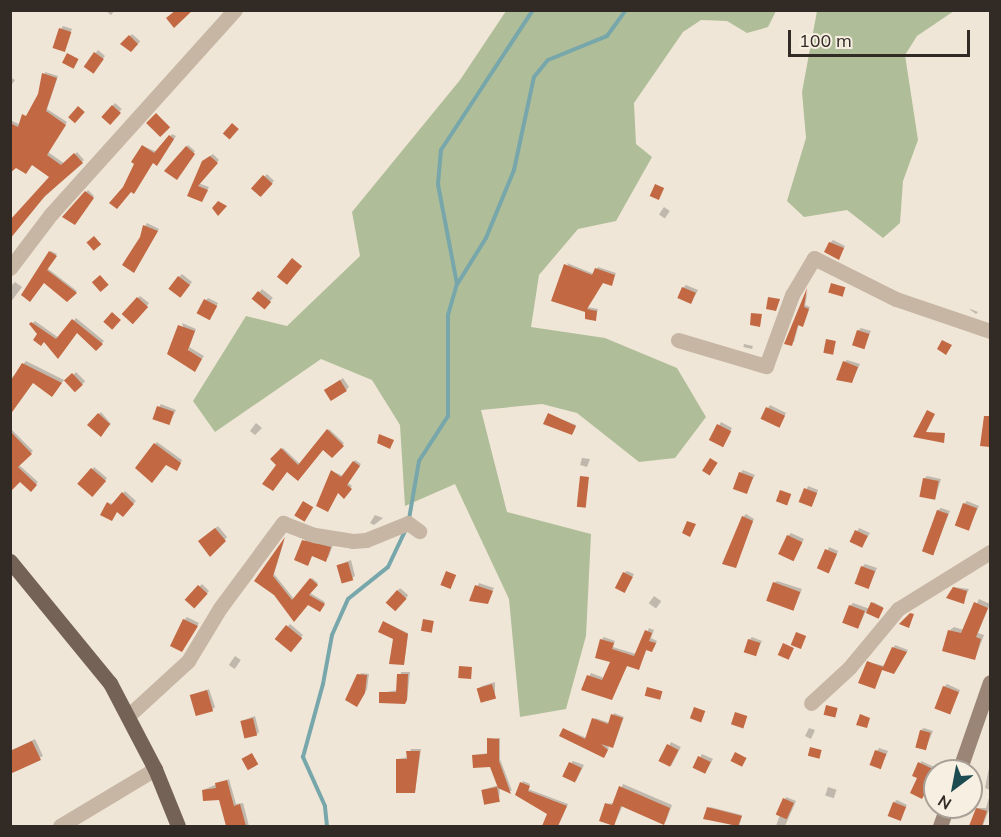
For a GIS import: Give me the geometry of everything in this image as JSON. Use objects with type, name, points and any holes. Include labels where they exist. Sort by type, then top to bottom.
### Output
[{"type":"main road","points":[[10,561],[89,653],[129,715],[155,769],[178,826]]},
{"type":"main road","points":[[963,759],[990,682]]},
{"type":"street","points":[[10,268],[51,214],[235,10]]},
{"type":"street","points":[[678,340],[766,366],[792,295],[814,258],[896,298],[990,331]]},
{"type":"street","points":[[129,715],[188,661],[220,608],[283,523],[315,536],[353,541],[366,540],[408,523],[419,531]]},
{"type":"street","points":[[811,703],[849,668],[898,609],[990,552]]},
{"type":"street","points":[[60,826],[155,769]]},
{"type":"green space","points":[[506,11],[776,11],[768,27],[747,33],[727,21],[701,20],[683,32],[634,103],[636,144],[652,157],[616,221],[578,229],[539,275],[531,327],[605,338],[677,368],[706,417],[675,458],[639,462],[577,413],[542,404],[481,410],[507,512],[591,534],[586,636],[566,709],[520,717],[509,599],[455,484],[405,506],[400,425],[372,380],[321,359],[215,432],[193,401],[246,316],[287,326],[360,256],[352,212],[460,80]]},
{"type":"green space","points":[[817,11],[954,11],[917,36],[905,55],[918,140],[903,181],[900,223],[883,238],[847,210],[804,217],[787,201],[806,138],[802,92]]},
{"type":"building","points":[[176,10],[193,10],[174,28],[166,18]]},
{"type":"building","points":[[59,28],[71,32],[65,52],[53,48]]},
{"type":"building","points":[[129,35],[138,44],[131,52],[120,44]]},
{"type":"building","points":[[94,52],[104,59],[94,74],[84,67]]},
{"type":"building","points":[[67,53],[79,59],[74,69],[62,63]]},
{"type":"building","points":[[42,73],[57,78],[46,111],[66,125],[47,155],[61,165],[74,153],[83,163],[45,196],[10,239],[10,220],[49,177],[32,165],[26,174],[16,168],[10,173],[10,123],[18,127],[22,114],[26,116],[38,94]]},
{"type":"building","points":[[112,105],[121,113],[110,125],[101,117]]},
{"type":"building","points":[[78,106],[85,112],[75,123],[68,117]]},
{"type":"building","points":[[156,113],[170,127],[160,137],[146,123]]},
{"type":"building","points":[[232,123],[239,129],[230,139],[223,134]]},
{"type":"building","points":[[169,135],[174,139],[157,166],[153,163],[134,194],[131,192],[117,209],[109,203],[123,187],[134,164],[131,162],[142,145],[154,153]]},
{"type":"building","points":[[186,146],[195,154],[177,180],[164,171]]},
{"type":"building","points":[[210,156],[218,163],[198,186],[208,190],[202,202],[187,196],[202,161]]},
{"type":"building","points":[[263,175],[273,184],[261,197],[251,188]]},
{"type":"building","points":[[655,184],[664,188],[659,200],[650,196]]},
{"type":"building","points":[[85,191],[94,198],[75,225],[62,217]]},
{"type":"building","points":[[218,201],[227,206],[218,216],[212,208]]},
{"type":"building","points":[[143,225],[158,231],[134,273],[122,265],[140,237]]},
{"type":"building","points":[[94,236],[101,244],[94,251],[86,243]]},
{"type":"building","points":[[829,242],[844,248],[839,260],[824,252]]},
{"type":"building","points":[[49,251],[57,256],[47,270],[77,293],[67,302],[44,283],[30,302],[21,295]]},
{"type":"building","points":[[292,258],[302,266],[287,285],[277,277]]},
{"type":"building","points":[[564,264],[592,275],[595,268],[615,275],[612,286],[603,283],[587,309],[597,311],[596,321],[585,319],[585,312],[551,301]]},
{"type":"building","points":[[100,275],[109,285],[101,292],[92,282]]},
{"type":"building","points":[[178,276],[190,285],[180,298],[168,289]]},
{"type":"building","points":[[831,283],[845,287],[843,297],[828,293]]},
{"type":"building","points":[[682,287],[696,293],[691,304],[677,298]]},
{"type":"building","points":[[807,288],[804,307],[809,309],[803,327],[798,325],[792,346],[784,344]]},
{"type":"building","points":[[258,291],[271,302],[265,310],[252,299]]},
{"type":"building","points":[[137,297],[148,307],[133,324],[122,314]]},
{"type":"building","points":[[768,297],[780,299],[776,311],[766,309]]},
{"type":"building","points":[[204,299],[217,306],[210,320],[196,313]]},
{"type":"building","points":[[112,312],[121,320],[112,330],[103,322]]},
{"type":"building","points":[[751,313],[762,314],[760,327],[750,325]]},
{"type":"building","points":[[72,319],[103,344],[96,351],[77,333],[58,359],[44,342],[41,346],[33,340],[37,334],[29,324],[31,322],[56,339]]},
{"type":"building","points":[[178,325],[195,331],[188,350],[202,359],[195,372],[167,354]]},
{"type":"building","points":[[857,330],[869,334],[864,349],[852,345]]},
{"type":"building","points":[[826,339],[836,341],[833,355],[823,353]]},
{"type":"building","points":[[942,340],[952,345],[946,355],[937,349]]},
{"type":"building","points":[[843,361],[858,367],[852,383],[836,380]]},
{"type":"building","points":[[22,363],[62,383],[52,397],[33,383],[10,415],[10,382]]},
{"type":"building","points":[[72,373],[83,385],[75,392],[64,381]]},
{"type":"building","points":[[340,380],[347,391],[331,401],[324,390]]},
{"type":"building","points":[[157,406],[174,412],[169,425],[152,419]]},
{"type":"building","points":[[766,407],[785,416],[780,428],[761,419]]},
{"type":"building","points":[[927,410],[935,414],[926,432],[945,433],[944,443],[913,437]]},
{"type":"building","points":[[98,413],[110,424],[101,437],[87,425]]},
{"type":"building","points":[[548,413],[576,426],[572,435],[543,424]]},
{"type":"building","points":[[984,416],[990,416],[990,447],[980,446]]},
{"type":"building","points":[[717,424],[731,431],[723,447],[709,440]]},
{"type":"building","points":[[327,429],[344,446],[332,458],[323,450],[298,481],[287,472],[273,491],[262,484],[276,465],[270,459],[281,448],[298,465]]},
{"type":"building","points":[[10,431],[32,454],[18,467],[37,485],[31,492],[20,482],[10,492]]},
{"type":"building","points":[[379,434],[394,440],[390,449],[377,443]]},
{"type":"building","points":[[154,443],[181,463],[177,471],[166,465],[152,483],[135,468]]},
{"type":"building","points":[[710,458],[718,463],[710,475],[702,471]]},
{"type":"building","points":[[353,461],[360,466],[347,485],[352,489],[344,499],[338,493],[328,512],[316,506],[331,470],[341,477]]},
{"type":"building","points":[[91,468],[106,481],[92,497],[77,484]]},
{"type":"building","points":[[739,472],[753,477],[747,494],[733,489]]},
{"type":"building","points":[[580,476],[589,477],[586,508],[577,507]]},
{"type":"building","points":[[923,478],[939,481],[935,500],[919,497]]},
{"type":"building","points":[[804,488],[817,493],[812,507],[799,502]]},
{"type":"building","points":[[780,490],[791,494],[787,505],[776,501]]},
{"type":"building","points":[[122,492],[134,504],[123,517],[117,512],[112,521],[100,515],[107,502],[111,505]]},
{"type":"building","points":[[303,501],[313,507],[305,522],[294,516]]},
{"type":"building","points":[[963,503],[977,508],[969,531],[955,526]]},
{"type":"building","points":[[937,510],[948,514],[933,555],[922,551]]},
{"type":"building","points":[[742,516],[753,521],[736,568],[722,564]]},
{"type":"building","points":[[687,521],[696,524],[690,537],[682,533]]},
{"type":"building","points":[[215,528],[226,541],[210,557],[198,541]]},
{"type":"building","points":[[855,530],[868,536],[862,548],[850,542]]},
{"type":"building","points":[[787,535],[802,542],[794,561],[778,554]]},
{"type":"building","points":[[285,537],[273,576],[292,600],[310,578],[318,585],[309,595],[325,604],[320,612],[308,605],[294,622],[274,595],[254,581]]},
{"type":"building","points":[[302,540],[331,547],[326,562],[312,556],[308,566],[294,560]]},
{"type":"building","points":[[825,549],[837,554],[829,573],[817,568]]},
{"type":"building","points":[[348,562],[353,580],[342,584],[336,565]]},
{"type":"building","points":[[861,566],[875,571],[869,589],[855,584]]},
{"type":"building","points":[[446,571],[456,575],[451,589],[440,585]]},
{"type":"building","points":[[623,572],[633,577],[625,593],[615,588]]},
{"type":"building","points":[[773,582],[800,592],[793,611],[766,601]]},
{"type":"building","points":[[198,585],[208,594],[194,609],[185,600]]},
{"type":"building","points":[[475,585],[493,591],[488,604],[469,601]]},
{"type":"building","points":[[953,587],[967,591],[964,604],[946,598]]},
{"type":"building","points":[[397,590],[407,599],[395,611],[386,603]]},
{"type":"building","points":[[871,602],[884,608],[879,619],[866,613]]},
{"type":"building","points":[[974,602],[988,608],[976,637],[981,639],[975,660],[942,651],[948,630],[961,633]]},
{"type":"building","points":[[849,605],[865,611],[858,629],[842,623]]},
{"type":"building","points":[[910,613],[914,614],[909,628],[899,624]]},
{"type":"building","points":[[183,619],[198,626],[182,652],[170,646]]},
{"type":"building","points":[[423,619],[434,621],[432,633],[421,631]]},
{"type":"building","points":[[383,621],[408,634],[404,665],[389,664],[393,639],[378,632]]},
{"type":"building","points":[[286,625],[302,638],[291,652],[275,639]]},
{"type":"building","points":[[645,630],[652,633],[649,641],[656,643],[652,652],[646,650],[639,670],[627,666],[612,700],[581,690],[587,675],[602,680],[610,662],[595,658],[600,639],[614,643],[612,649],[634,656]]},
{"type":"building","points":[[796,632],[806,636],[801,649],[791,645]]},
{"type":"building","points":[[748,639],[760,643],[756,656],[744,652]]},
{"type":"building","points":[[783,643],[794,648],[789,660],[778,655]]},
{"type":"building","points":[[892,647],[907,652],[894,674],[882,670],[875,689],[858,683],[867,661],[883,667]]},
{"type":"building","points":[[459,666],[472,667],[471,679],[458,678]]},
{"type":"building","points":[[357,674],[367,675],[365,693],[357,707],[345,700]]},
{"type":"building","points":[[397,674],[408,674],[405,704],[379,703],[379,692],[396,692]]},
{"type":"building","points":[[492,684],[496,698],[481,703],[477,688]]},
{"type":"building","points":[[943,686],[959,692],[950,714],[934,708]]},
{"type":"building","points":[[647,687],[662,691],[660,700],[645,696]]},
{"type":"building","points":[[207,690],[213,711],[196,716],[190,695]]},
{"type":"building","points":[[826,705],[838,708],[835,718],[824,715]]},
{"type":"building","points":[[694,707],[705,711],[701,722],[690,718]]},
{"type":"building","points":[[735,712],[747,716],[743,728],[731,724]]},
{"type":"building","points":[[611,714],[623,718],[613,748],[601,744],[608,750],[604,758],[559,736],[563,728],[585,739],[592,718],[608,724]]},
{"type":"building","points":[[860,714],[870,718],[867,728],[856,725]]},
{"type":"building","points":[[253,718],[257,736],[244,738],[240,721]]},
{"type":"building","points":[[920,730],[931,733],[926,750],[915,747]]},
{"type":"building","points":[[487,738],[499,739],[499,761],[511,794],[498,788],[490,767],[473,768],[472,755],[487,754]]},
{"type":"building","points":[[32,741],[41,760],[10,774],[10,751]]},
{"type":"building","points":[[667,744],[679,750],[670,767],[658,761]]},
{"type":"building","points":[[810,747],[822,750],[819,759],[808,756]]},
{"type":"building","points":[[875,750],[886,754],[881,769],[870,765]]},
{"type":"building","points":[[406,751],[420,751],[415,793],[396,793],[396,759],[407,759]]},
{"type":"building","points":[[735,752],[747,758],[742,767],[730,761]]},
{"type":"building","points":[[252,753],[258,764],[248,770],[242,759]]},
{"type":"building","points":[[698,756],[711,762],[705,774],[693,768]]},
{"type":"building","points":[[569,762],[582,768],[575,782],[562,777]]},
{"type":"building","points":[[918,762],[923,764],[922,799],[910,793],[917,778],[912,776]]},
{"type":"building","points":[[227,780],[234,806],[240,804],[246,826],[226,826],[219,800],[203,801],[202,790],[216,788],[215,783]]},
{"type":"building","points":[[520,782],[530,786],[528,791],[567,806],[558,826],[542,826],[547,814],[515,795]]},
{"type":"building","points":[[619,786],[670,808],[664,825],[621,806],[614,826],[599,821],[605,803],[612,805]]},
{"type":"building","points":[[497,787],[500,802],[484,805],[481,790]]},
{"type":"building","points":[[783,798],[794,803],[787,819],[776,814]]},
{"type":"building","points":[[893,802],[906,807],[901,821],[888,816]]},
{"type":"building","points":[[707,807],[742,816],[738,826],[703,819]]},
{"type":"building","points":[[983,810],[987,811],[982,826],[969,826],[972,819],[983,819]]},
{"type":"waterway","points":[[409,519],[419,461],[448,416],[448,315],[457,284],[438,184],[441,150],[533,10]]},
{"type":"waterway","points":[[458,283],[486,238],[514,170],[534,77],[548,60],[607,36],[626,10]]},
{"type":"waterway","points":[[327,826],[325,806],[303,757],[323,684],[332,635],[348,599],[388,567],[406,529]]}]
